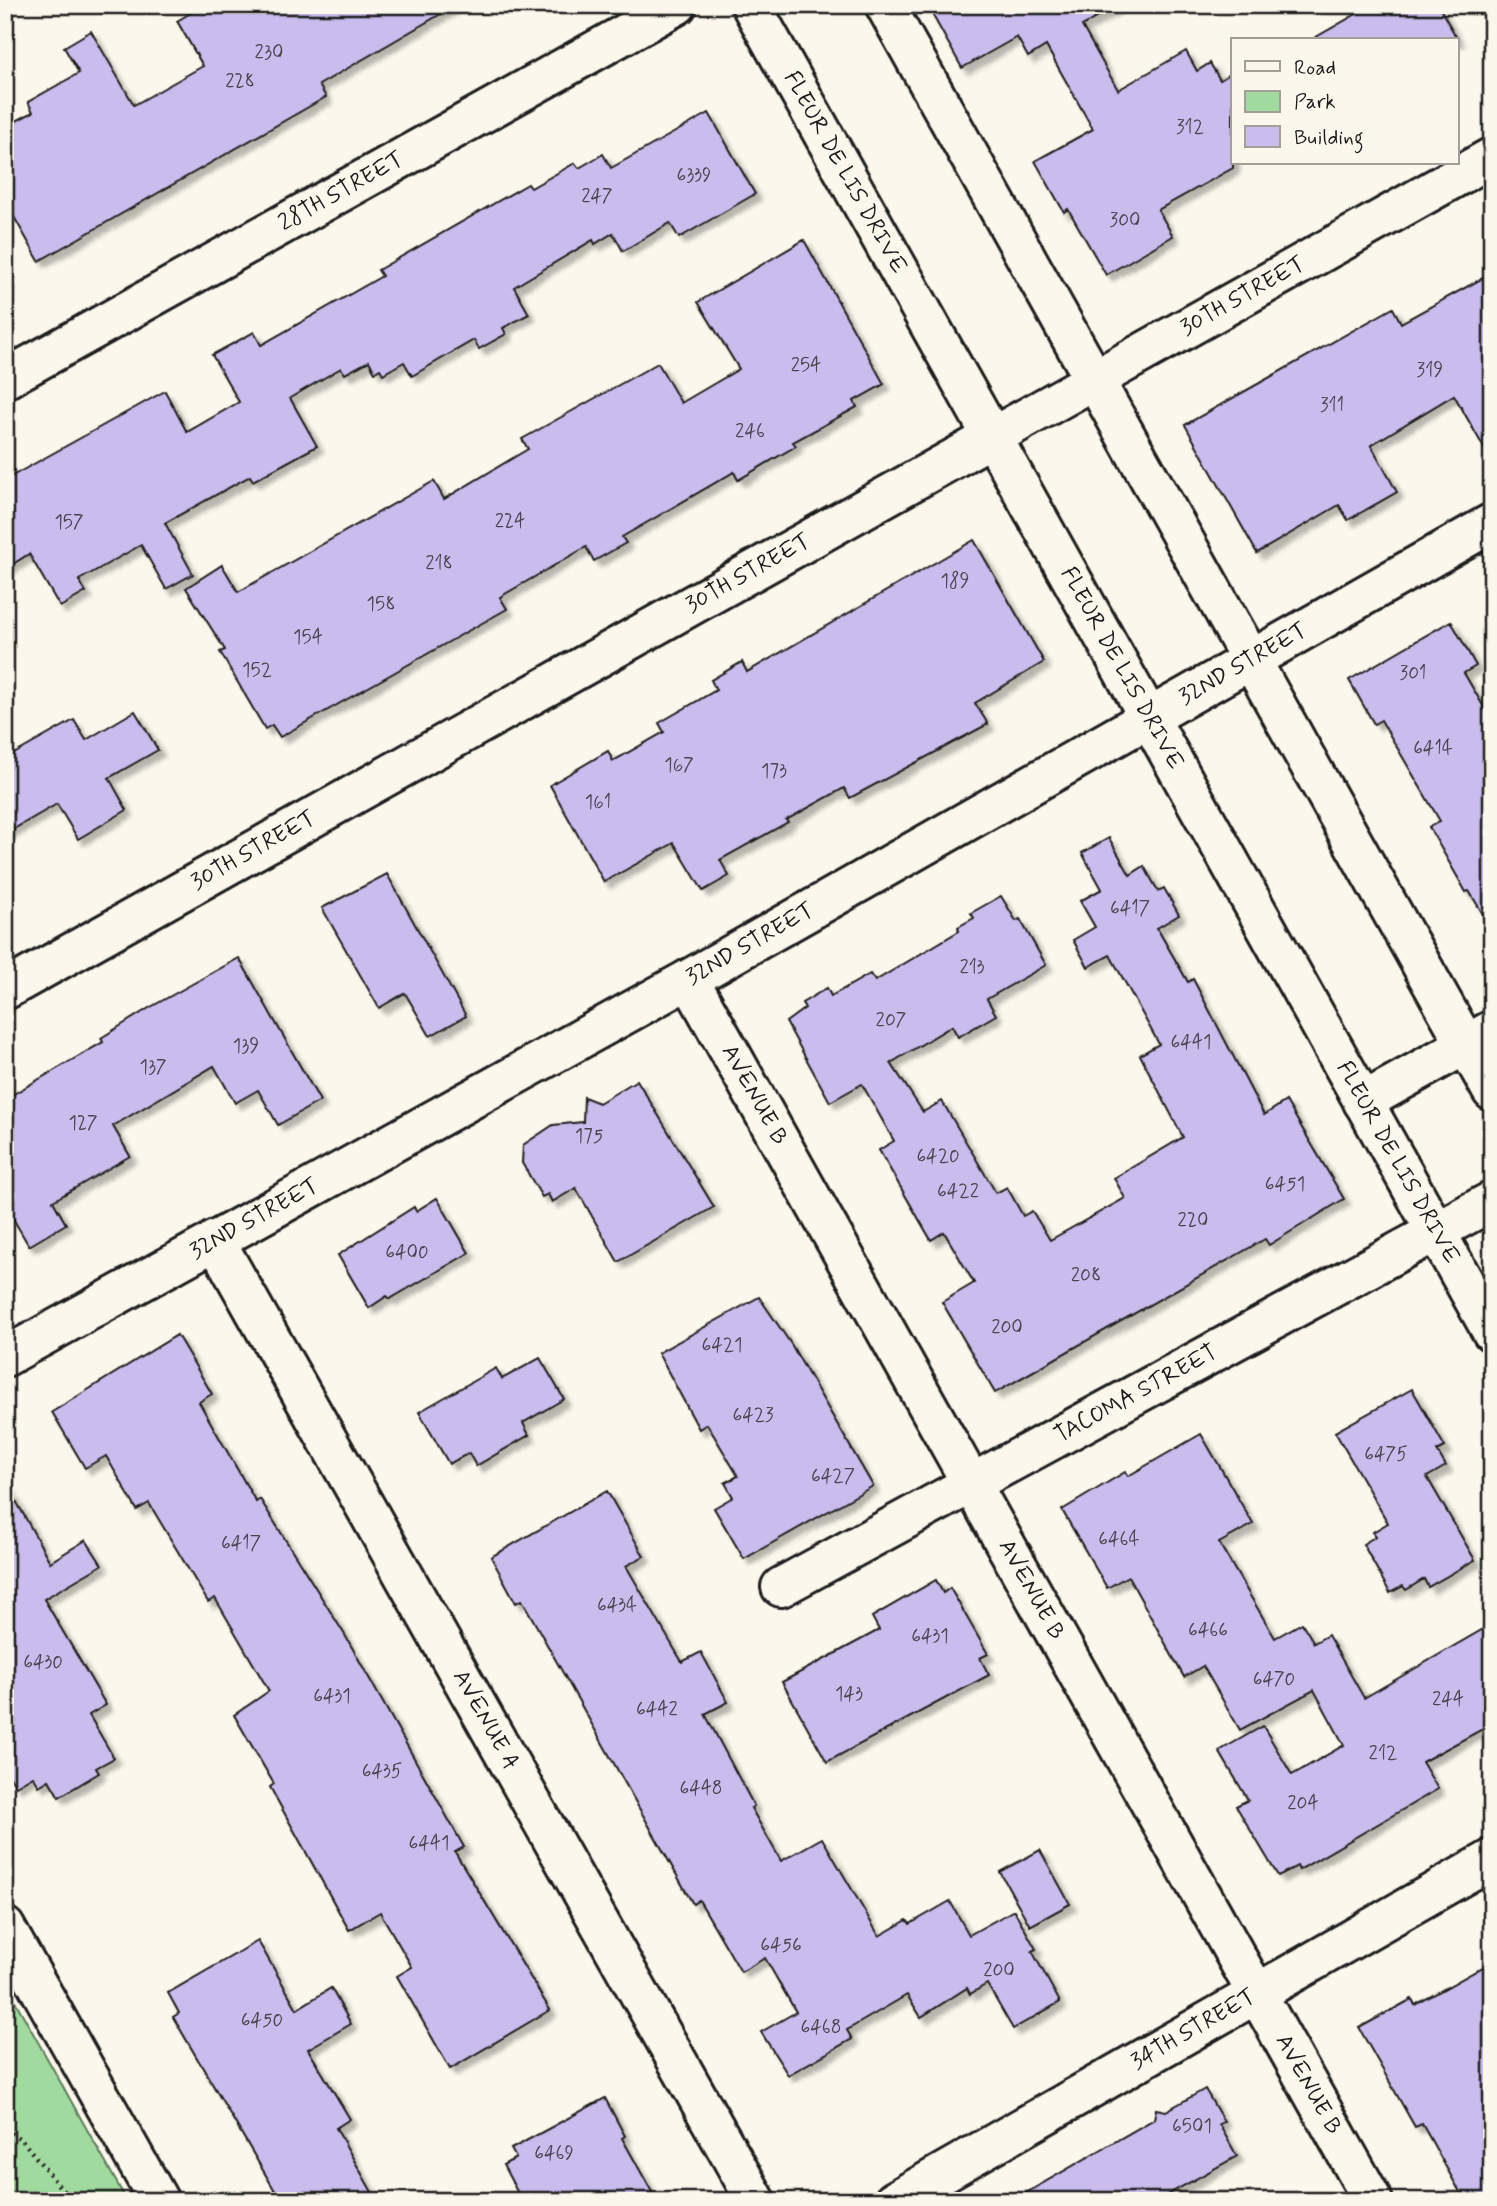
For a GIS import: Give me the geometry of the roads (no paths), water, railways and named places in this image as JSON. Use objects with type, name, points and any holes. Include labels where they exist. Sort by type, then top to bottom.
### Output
[{"type":"street","name":"28TH STREET","points":[[5,379],[677,5]]},
{"type":"street","name":"FLEUR DE LIS DRIVE","points":[[751,5],[1492,1332]]},
{"type":"street","points":[[886,5],[1250,659],[1479,1037],[1492,1091]]},
{"type":"street","name":"30TH STREET","points":[[5,990],[993,439],[1492,157]]},
{"type":"street","name":"32ND STREET","points":[[5,1357],[688,979],[1492,523]]},
{"type":"street","name":"AVENUE B","points":[[688,979],[1373,2201]]},
{"type":"street","points":[[1363,1102],[1479,1037]]},
{"type":"street","name":"TACOMA STREET","points":[[781,1587],[1492,1201]]},
{"type":"street","name":"AVENUE A","points":[[215,1240],[756,2201]]},
{"type":"street","name":"34TH STREET","points":[[894,2201],[1492,1859]]},
{"type":"street","points":[[5,1927],[159,2201]]}]
